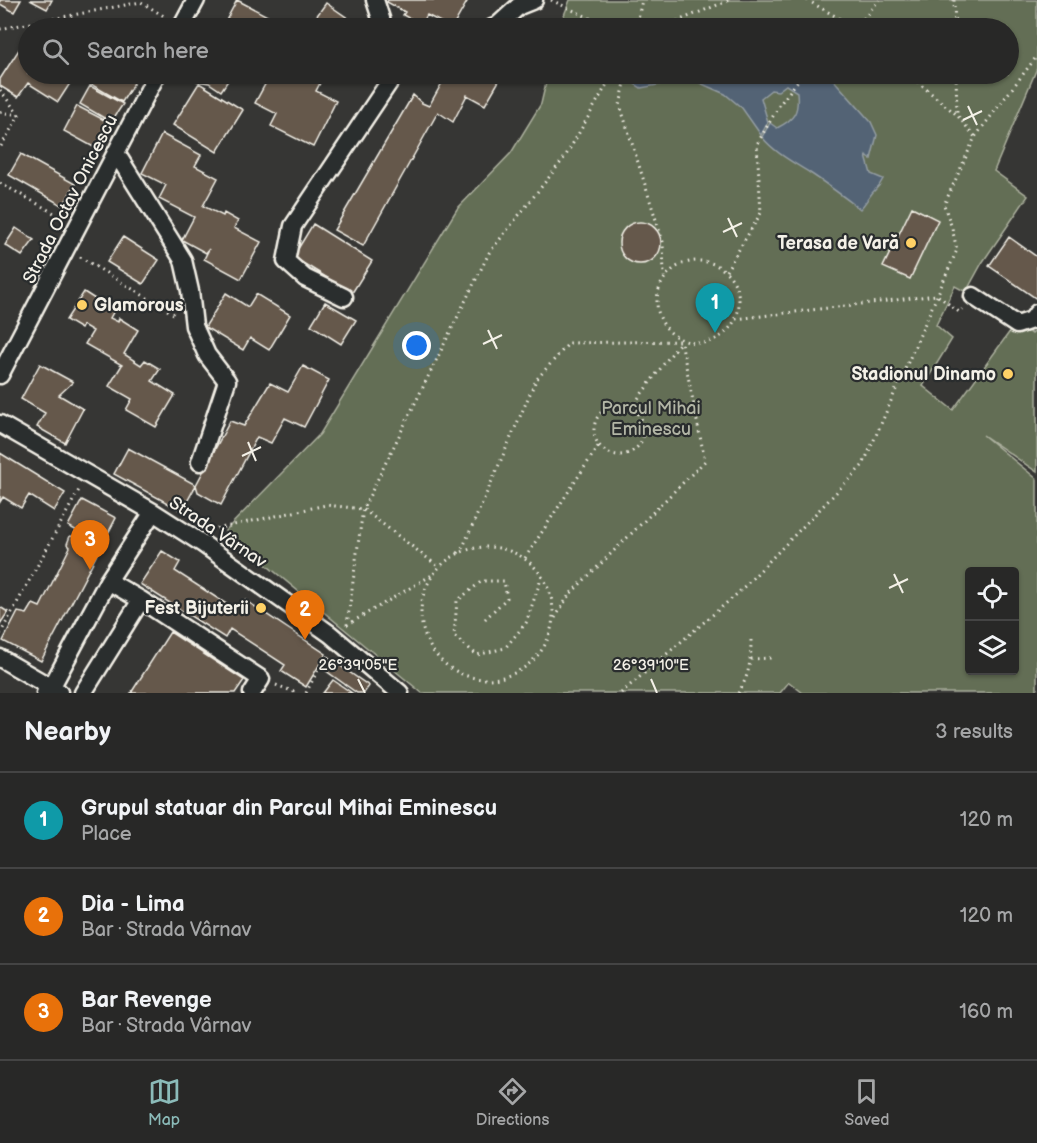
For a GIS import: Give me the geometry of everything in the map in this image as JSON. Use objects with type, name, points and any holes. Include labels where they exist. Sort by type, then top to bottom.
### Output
[{"type":"street","points":[[186,18],[196,0]]},
{"type":"street","points":[[375,0],[381,18]]},
{"type":"street","points":[[506,18],[519,6],[534,0]]},
{"type":"street","name":"Strada Octav Onicescu","points":[[0,375],[152,84]]},
{"type":"street","points":[[344,297],[305,278],[286,261],[293,226],[388,84]]},
{"type":"street","points":[[116,153],[183,260],[190,291],[194,326],[207,355],[226,381],[200,462]]},
{"type":"street","points":[[973,296],[1017,325],[1032,320],[1037,313]]},
{"type":"street","name":"Strada Vârnav","points":[[0,424],[153,512],[229,562],[336,639],[400,693]]},
{"type":"street","points":[[0,658],[52,691],[108,581],[153,512]]},
{"type":"street","points":[[108,581],[141,600],[256,686]]},
{"type":"street","points":[[83,693],[141,600]]},
{"type":"path","points":[[551,0],[590,18]]},
{"type":"path","points":[[638,18],[642,0]]},
{"type":"path","points":[[685,18],[730,0]]},
{"type":"path","points":[[807,0],[838,18]]},
{"type":"path","points":[[864,18],[879,0]]},
{"type":"path","points":[[954,0],[955,18]]},
{"type":"path","points":[[57,18],[141,2],[167,18]]},
{"type":"path","points":[[0,29],[18,26]]},
{"type":"path","points":[[1019,80],[1037,56]]},
{"type":"path","points":[[347,625],[363,509],[489,253],[564,157],[608,84]]},
{"type":"path","points":[[625,84],[620,105],[663,243],[664,278]]},
{"type":"path","points":[[726,271],[761,213],[757,144],[780,104],[795,84]]},
{"type":"path","points":[[920,84],[957,116],[975,137]]},
{"type":"path","points":[[956,84],[957,116]]},
{"type":"path","points":[[621,693],[737,594],[863,465],[957,250],[944,204],[975,137],[1016,84]]},
{"type":"path","points":[[0,90],[19,115]]},
{"type":"path","points":[[0,112],[19,115]]},
{"type":"path","points":[[0,148],[19,115]]},
{"type":"path","points":[[0,183],[78,226]]},
{"type":"path","points":[[66,249],[194,326]]},
{"type":"path","points":[[664,278],[658,289],[657,313],[662,325],[681,341],[705,460],[568,595],[554,620],[547,641],[535,659],[517,672],[496,679],[474,678],[453,670],[436,656],[425,637],[421,615],[423,594],[439,567],[463,547],[536,380],[569,343],[681,341],[694,344],[706,343],[718,338],[728,330],[736,319],[739,307],[734,282],[726,271],[714,264],[700,261],[687,262],[674,268],[664,278]]},
{"type":"path","points":[[736,319],[937,295],[959,312],[973,296]]},
{"type":"path","points":[[631,408],[681,341]]},
{"type":"path","points":[[614,405],[631,408],[642,419],[643,435],[640,442],[628,453],[612,454],[599,445],[595,438],[595,421],[599,413],[614,405]]},
{"type":"path","points":[[525,558],[599,445]]},
{"type":"path","points":[[0,634],[88,474]]},
{"type":"path","points":[[208,530],[218,530],[326,505],[363,509],[439,567]]},
{"type":"path","points":[[457,553],[474,548],[492,547],[510,550],[525,558],[542,576],[550,589],[554,620]]},
{"type":"path","points":[[306,693],[336,639],[347,625],[434,574]]},
{"type":"path","points":[[485,620],[507,598],[504,581],[482,581],[457,601],[454,636],[477,655],[505,648],[526,623],[542,576]]},
{"type":"path","points":[[738,693],[746,681],[751,659],[750,638]]},
{"type":"path","points":[[751,659],[771,658]]},
{"type":"path","points":[[256,686],[297,693]]},
{"type":"green space","name":"Parcul Mihai Eminescu","points":[[570,0],[1037,0],[1037,68],[994,171],[1028,196],[982,263],[966,292],[955,286],[936,325],[952,339],[923,386],[953,410],[1016,323],[1032,334],[1037,329],[1037,472],[983,435],[1037,479],[1037,693],[803,693],[789,682],[780,693],[422,693],[225,531],[320,434],[457,209],[511,153],[541,104],[546,84],[1019,84],[1019,18],[563,18]]},
{"type":"water","points":[[635,84],[663,84],[641,88]]},
{"type":"water","points":[[702,84],[837,84],[871,122],[877,135],[871,159],[866,156],[871,174],[883,179],[860,209],[784,157],[762,137],[770,123],[777,128],[792,118],[797,105],[797,92],[786,85],[778,91],[771,90],[761,98],[768,122],[761,135],[742,108],[725,94]]},
{"type":"building","points":[[0,0],[21,0],[14,12],[0,4]]},
{"type":"building","points":[[30,0],[52,0],[47,9]]},
{"type":"building","points":[[237,0],[271,18],[227,18]]},
{"type":"building","points":[[388,0],[468,0],[458,18],[433,18],[427,15],[425,18],[408,18],[403,15],[405,12],[387,2]]},
{"type":"building","points":[[326,3],[348,18],[315,18]]},
{"type":"building","points":[[18,51],[18,84],[27,84],[18,97],[0,86],[0,79]]},
{"type":"building","points":[[30,84],[70,84],[58,102]]},
{"type":"building","points":[[90,84],[133,84],[122,102]]},
{"type":"building","points":[[198,84],[243,110],[217,152],[173,125]]},
{"type":"building","points":[[210,84],[226,84],[221,91]]},
{"type":"building","points":[[265,84],[320,84],[316,91],[336,101],[313,147],[271,126],[277,114],[255,103]]},
{"type":"building","points":[[441,84],[497,84],[485,105],[467,95],[453,122],[438,112],[363,246],[334,230],[413,95],[429,106]]},
{"type":"building","points":[[90,86],[123,104],[111,122],[80,104]]},
{"type":"building","points":[[77,106],[112,124],[99,150],[64,131]]},
{"type":"building","points":[[162,134],[201,155],[195,166],[218,178],[203,206],[223,216],[224,213],[238,221],[234,228],[261,242],[241,279],[204,259],[209,249],[206,253],[182,240],[194,217],[159,199],[166,185],[142,173]]},
{"type":"building","points":[[21,154],[75,184],[63,206],[9,175]]},
{"type":"building","name":"Terasa de Vară","points":[[912,207],[938,220],[910,279],[883,267]]},
{"type":"building","points":[[640,222],[655,228],[661,243],[655,258],[640,264],[625,258],[619,243],[625,228]]},
{"type":"building","points":[[313,224],[372,261],[352,293],[293,257]]},
{"type":"building","points":[[16,228],[34,240],[22,256],[5,245]]},
{"type":"building","points":[[123,237],[159,260],[143,284],[107,262]]},
{"type":"building","points":[[1009,237],[1037,257],[1037,299],[989,266]]},
{"type":"building","points":[[84,292],[101,303],[104,300],[116,307],[110,318],[118,322],[119,318],[138,330],[124,354],[141,365],[145,360],[160,369],[152,381],[175,395],[156,427],[126,410],[132,399],[109,386],[122,365],[85,344],[93,331],[83,325],[81,329],[66,320]]},
{"type":"building","points":[[226,293],[248,307],[256,294],[290,315],[269,350],[250,338],[243,350],[205,327]]},
{"type":"building","points":[[325,302],[356,320],[341,344],[311,325]]},
{"type":"building","points":[[40,364],[73,382],[59,395],[83,409],[65,443],[37,427],[45,413],[21,399]]},
{"type":"building","points":[[303,366],[329,380],[304,427],[285,418],[271,443],[257,437],[221,505],[198,492],[196,485],[230,421],[244,426],[270,383],[288,392]]},
{"type":"building","points":[[128,448],[196,485],[182,511],[114,474]]},
{"type":"building","points":[[0,453],[65,493],[54,511],[29,495],[21,508],[3,497],[0,502]]},
{"type":"building","points":[[82,500],[116,518],[41,661],[3,641],[18,612],[27,614],[33,604],[40,607],[70,547],[67,544],[70,536],[78,537],[81,533],[68,526]]},
{"type":"building","points":[[162,551],[180,562],[175,571],[234,609],[245,600],[326,654],[306,687],[281,671],[285,665],[230,629],[225,638],[140,584]]},
{"type":"building","points":[[0,607],[8,612],[0,624]]},
{"type":"building","points":[[170,632],[244,680],[235,693],[131,693]]},
{"type":"building","points":[[329,658],[369,686],[364,693],[357,693],[322,668]]},
{"type":"building","points":[[333,680],[352,693],[323,693]]},
{"type":"place","name":"Terasa de Vară","points":[[911,243]]},
{"type":"place","name":"Glamorous","points":[[82,305]]},
{"type":"place","name":"Grupul statuar din Parcul Mihai Eminescu","points":[[715,333]]},
{"type":"place","name":"Stadionul Dinamo","points":[[1008,374]]},
{"type":"place","name":"Bar Revenge","points":[[90,570]]},
{"type":"place","name":"Fest Bijuterii","points":[[261,608]]},
{"type":"place","name":"Dia - Lima","points":[[305,640]]}]
